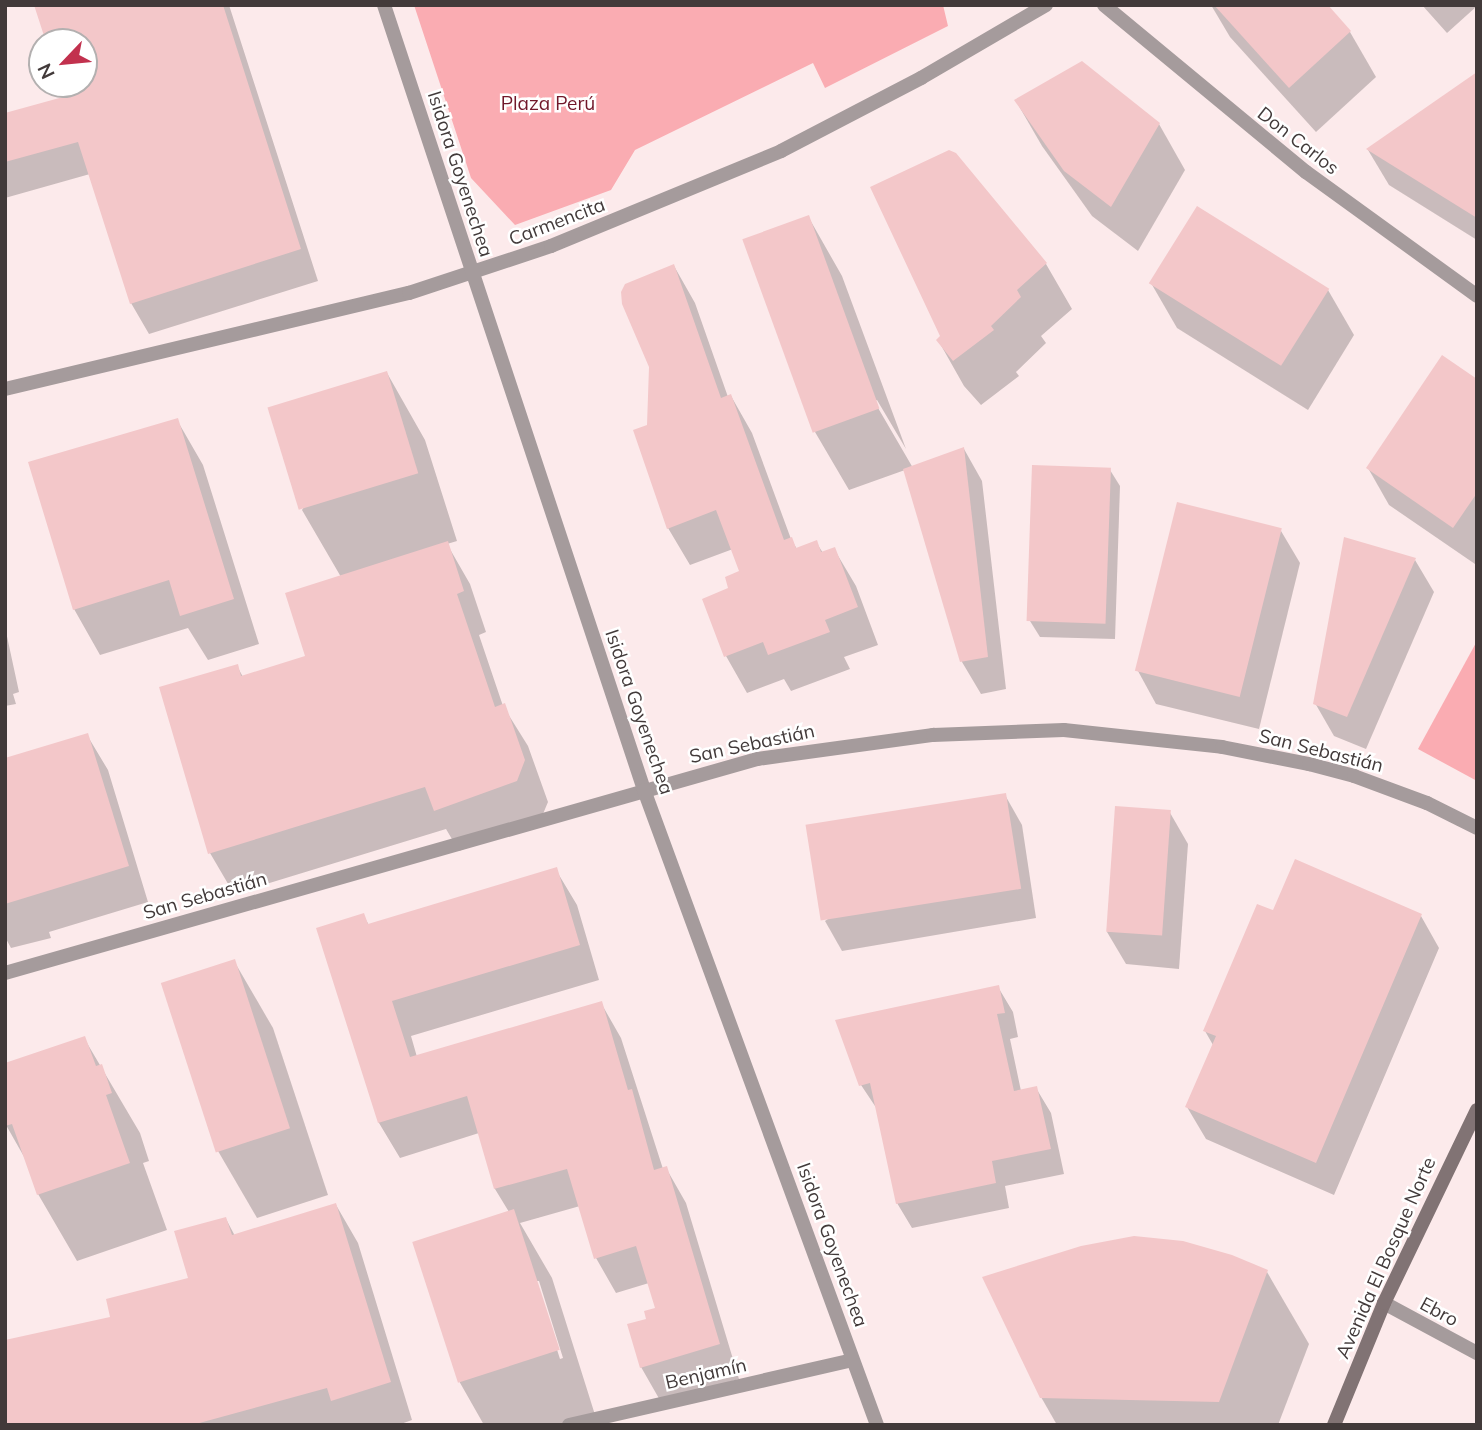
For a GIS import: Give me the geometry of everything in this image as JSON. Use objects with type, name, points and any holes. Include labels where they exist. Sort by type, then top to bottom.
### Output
[{"type":"main road","name":"Avenida El Bosque Norte","points":[[1334,1425],[1384,1303],[1477,1110]]},
{"type":"street","name":"Isidora Goyenechea","points":[[384,5],[644,790],[877,1425]]},
{"type":"street","name":"Carmencita","points":[[5,389],[409,293],[473,274],[602,226],[781,151],[922,78],[1046,5]]},
{"type":"street","name":"Don Carlos","points":[[1104,5],[1306,172],[1477,296]]},
{"type":"street","name":"San Sebastián","points":[[5,974],[757,759],[933,735],[1064,730],[1173,740],[1309,764],[1398,792],[1477,828]]},
{"type":"street","name":"Ebro","points":[[1384,1303],[1477,1353]]},
{"type":"street","name":"Benjamín","points":[[569,1425],[852,1360]]},
{"type":"green space","name":"Plaza Perú","points":[[414,5],[943,5],[948,26],[825,88],[813,63],[635,150],[611,190],[515,225],[471,178]]},
{"type":"green space","points":[[1477,641],[1477,781],[1418,749]]},
{"type":"building","points":[[34,5],[223,5],[301,249],[130,304],[78,142],[5,162],[5,113],[59,98],[98,98],[98,28],[41,28]]},
{"type":"building","points":[[1214,5],[1328,5],[1351,31],[1289,88]]},
{"type":"building","points":[[1082,61],[1160,123],[1111,207],[1064,171],[1014,100]]},
{"type":"building","points":[[1477,72],[1477,218],[1366,149]]},
{"type":"building","points":[[949,150],[956,153],[1047,263],[1017,290],[1021,297],[991,326],[994,330],[953,361],[936,340],[940,336],[870,187]]},
{"type":"building","points":[[1197,206],[1329,289],[1281,366],[1149,283]]},
{"type":"building","points":[[809,215],[879,409],[813,433],[742,239]]},
{"type":"building","points":[[674,264],[721,398],[731,394],[784,540],[792,537],[796,548],[817,540],[821,552],[835,547],[858,607],[825,620],[830,632],[768,655],[763,642],[724,657],[702,599],[728,588],[725,577],[739,571],[716,510],[667,529],[633,430],[647,425],[649,367],[622,304],[621,292],[625,284]]},
{"type":"building","points":[[1442,355],[1477,379],[1477,493],[1453,528],[1366,468]]},
{"type":"building","points":[[387,371],[418,473],[299,510],[267,408]]},
{"type":"building","points":[[178,418],[234,599],[180,616],[169,580],[73,610],[28,462]]},
{"type":"building","points":[[964,447],[988,657],[960,662],[903,469]]},
{"type":"building","points":[[1032,465],[1111,468],[1106,624],[1027,621]]},
{"type":"building","points":[[1177,502],[1282,528],[1240,697],[1135,671]]},
{"type":"building","points":[[1344,537],[1416,558],[1347,717],[1313,704]]},
{"type":"building","points":[[448,541],[464,591],[457,594],[495,707],[505,703],[525,760],[517,781],[434,811],[425,787],[208,854],[159,687],[238,664],[241,676],[305,656],[285,593]]},
{"type":"building","points":[[88,733],[129,866],[5,904],[5,758]]},
{"type":"building","points":[[1006,793],[1021,889],[821,921],[805,825]]},
{"type":"building","points":[[1115,806],[1171,810],[1162,936],[1106,932]]},
{"type":"building","points":[[1295,859],[1422,914],[1316,1163],[1185,1107],[1216,1036],[1203,1031],[1257,904],[1273,910]]},
{"type":"building","points":[[557,867],[580,945],[392,1001],[410,1057],[602,1001],[628,1090],[632,1089],[654,1170],[667,1166],[720,1344],[640,1368],[627,1324],[646,1319],[644,1311],[655,1308],[636,1246],[594,1259],[567,1169],[494,1189],[467,1096],[378,1123],[316,928],[364,913],[368,924]]},
{"type":"building","points":[[235,959],[290,1128],[216,1152],[161,983]]},
{"type":"building","points":[[999,985],[1005,1013],[997,1014],[1014,1091],[1037,1086],[1051,1149],[992,1161],[996,1183],[896,1204],[870,1083],[859,1086],[835,1020]]},
{"type":"building","points":[[85,1036],[96,1066],[102,1064],[112,1093],[106,1095],[130,1163],[37,1195],[12,1124],[5,1126],[5,1063]]},
{"type":"building","points":[[336,1203],[391,1382],[331,1401],[327,1388],[192,1425],[5,1425],[5,1340],[110,1317],[106,1299],[188,1278],[174,1231],[226,1217],[232,1235]]},
{"type":"building","points":[[514,1209],[560,1350],[458,1383],[412,1242]]},
{"type":"building","points":[[1134,1236],[1183,1241],[1232,1255],[1268,1270],[1219,1402],[1040,1398],[982,1277],[1081,1246]]}]
